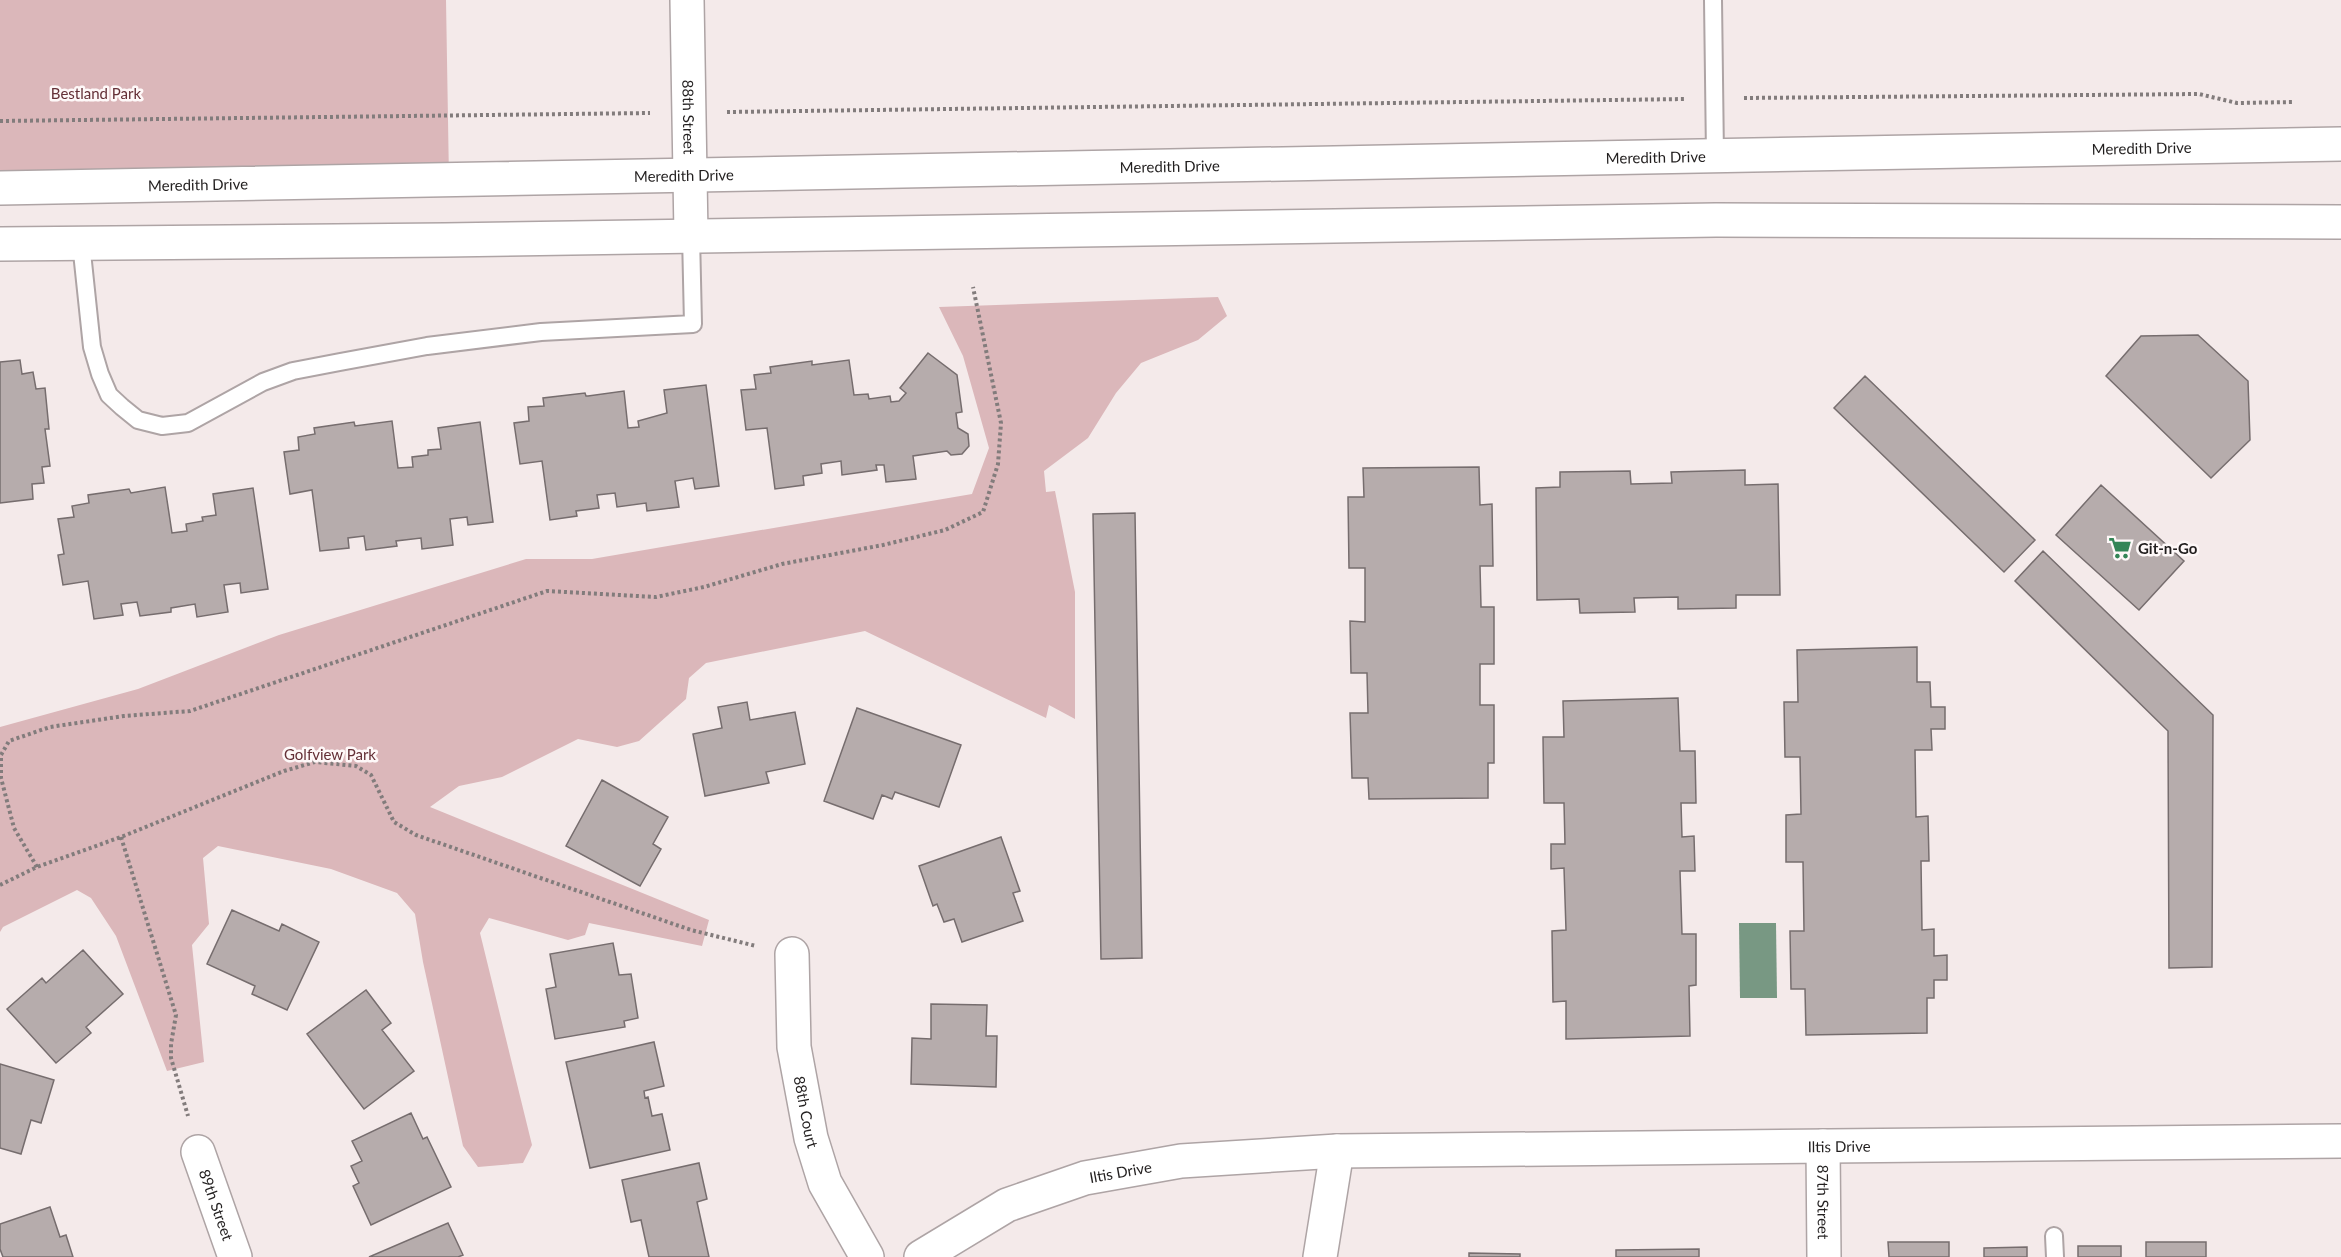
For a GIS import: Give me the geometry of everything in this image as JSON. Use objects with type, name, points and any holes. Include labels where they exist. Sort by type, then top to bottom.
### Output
[{"type":"main road","name":"88th Street","points":[[687,0],[691,235]]},
{"type":"main road","name":"Meredith Drive","points":[[0,188],[2341,144]]},
{"type":"main road","points":[[0,244],[1716,220],[2341,222]]},
{"type":"main road","name":"88th Court","points":[[792,954],[795,1047],[811,1138],[825,1183],[867,1257]]},
{"type":"main road","name":"Iltis Drive","points":[[921,1257],[1007,1204],[1085,1178],[1181,1161],[1337,1151],[2341,1141]]},
{"type":"main road","name":"87th Street","points":[[1823,1146],[1824,1257]]},
{"type":"main road","points":[[1322,1243],[1337,1151]]},
{"type":"main road","name":"89th Street","points":[[198,1152],[235,1257]]},
{"type":"lane","points":[[1713,0],[1715,156]]},
{"type":"lane","points":[[81,243],[92,347],[100,374],[110,395],[122,408],[138,420],[162,426],[188,423],[262,382],[293,371],[427,346],[541,332],[693,324],[691,235]]},
{"type":"lane","points":[[2055,1236],[2055,1257]]},
{"type":"path","points":[[0,121],[2199,94],[2237,104],[2294,102]]},
{"type":"path","points":[[38,867],[14,828],[1,778],[1,755],[9,741],[50,727],[124,716],[190,711],[547,591],[656,597],[704,587],[782,564],[945,531],[983,512],[998,464],[1000,423],[973,287]]},
{"type":"path","points":[[0,885],[38,867],[121,837],[284,771],[315,762],[356,766],[371,774],[394,822],[416,835],[692,930],[792,954]]},
{"type":"path","points":[[121,837],[176,1015],[171,1058],[198,1152]]},
{"type":"green space","name":"Bestland Park","points":[[0,0],[446,0],[449,180],[0,188]]},
{"type":"green space","name":"Golfview Park","points":[[1218,297],[1227,316],[1198,340],[1141,363],[1116,393],[1088,438],[1044,471],[1046,492],[1055,491],[1075,592],[1075,719],[1049,705],[1046,718],[865,631],[706,663],[689,678],[686,699],[639,741],[617,747],[578,739],[502,777],[459,786],[430,807],[709,920],[702,946],[589,923],[585,935],[568,940],[489,918],[480,933],[532,1145],[523,1163],[478,1167],[463,1146],[423,962],[415,914],[397,893],[331,869],[218,846],[203,858],[209,924],[192,945],[204,1062],[167,1071],[116,936],[91,898],[77,890],[3,927],[0,932],[0,727],[138,689],[279,635],[526,559],[592,559],[972,494],[989,448],[963,356],[939,307]]},
{"type":"shaded area","points":[[1739,923],[1776,923],[1777,998],[1740,998]]},
{"type":"building","points":[[2198,335],[2248,381],[2250,440],[2211,478],[2106,376],[2141,336]]},
{"type":"building","points":[[928,353],[957,375],[962,412],[956,413],[958,428],[968,434],[969,446],[962,454],[951,455],[947,451],[913,456],[916,479],[886,482],[884,465],[876,465],[877,470],[842,475],[841,461],[821,464],[822,473],[803,476],[804,485],[775,489],[767,428],[746,430],[741,390],[756,389],[754,375],[771,373],[770,367],[812,361],[812,365],[849,360],[854,395],[868,394],[869,399],[890,396],[891,402],[899,401],[906,393],[900,388]]},
{"type":"building","points":[[20,360],[22,374],[33,372],[36,389],[45,388],[49,429],[45,429],[50,466],[42,467],[44,483],[32,484],[33,499],[0,503],[0,362]]},
{"type":"building","points":[[1865,376],[2035,540],[2004,572],[1834,408]]},
{"type":"building","points":[[706,385],[719,486],[695,489],[693,478],[675,481],[679,507],[647,511],[646,503],[617,507],[615,493],[597,495],[599,508],[576,511],[577,516],[550,520],[542,461],[520,464],[514,423],[529,421],[528,407],[544,406],[543,398],[585,393],[588,396],[624,391],[628,428],[639,427],[638,421],[667,413],[664,390]]},
{"type":"building","points":[[392,421],[398,468],[413,467],[412,457],[428,455],[428,450],[441,449],[438,428],[480,422],[493,522],[468,525],[467,517],[450,519],[453,545],[422,549],[421,538],[396,541],[397,546],[366,550],[364,536],[348,538],[349,548],[320,551],[312,490],[290,494],[284,452],[299,450],[298,437],[315,434],[314,428],[354,422],[355,426]]},
{"type":"building","points":[[1479,467],[1480,505],[1492,504],[1493,566],[1480,566],[1481,607],[1494,607],[1494,664],[1480,664],[1480,705],[1494,705],[1494,763],[1488,763],[1488,798],[1369,799],[1368,778],[1352,778],[1350,713],[1368,713],[1367,673],[1351,673],[1350,621],[1365,622],[1365,568],[1349,568],[1348,497],[1364,497],[1363,468]]},
{"type":"building","points":[[1745,470],[1745,485],[1778,484],[1780,595],[1736,595],[1736,608],[1678,609],[1678,597],[1634,598],[1635,612],[1580,613],[1579,599],[1537,600],[1536,488],[1560,487],[1560,472],[1630,471],[1631,484],[1672,483],[1671,472]]},
{"type":"building","name":"Git-n-Go","points":[[2101,485],[2184,561],[2139,610],[2056,535]]},
{"type":"building","points":[[165,487],[172,533],[187,531],[186,524],[203,521],[202,517],[216,515],[213,494],[253,488],[268,589],[241,593],[240,583],[224,585],[228,612],[197,617],[195,604],[171,608],[171,612],[140,616],[137,602],[121,604],[123,615],[94,619],[88,581],[63,585],[58,555],[64,554],[58,519],[74,517],[72,506],[89,503],[88,495],[129,489],[131,493]]},
{"type":"building","points":[[1135,513],[1142,958],[1101,959],[1093,514]]},
{"type":"building","points":[[2043,551],[2213,715],[2212,967],[2169,968],[2168,731],[2015,581]]},
{"type":"building","points":[[1917,647],[1917,682],[1930,682],[1931,707],[1945,707],[1945,729],[1931,729],[1932,750],[1915,750],[1916,817],[1928,816],[1929,861],[1921,861],[1922,930],[1934,929],[1934,956],[1947,955],[1947,980],[1934,980],[1934,998],[1927,998],[1927,1033],[1806,1035],[1805,989],[1791,989],[1790,931],[1804,931],[1803,862],[1786,862],[1786,815],[1801,814],[1800,757],[1785,757],[1784,702],[1798,702],[1797,650]]},
{"type":"building","points":[[1678,698],[1680,751],[1695,751],[1696,803],[1681,803],[1682,837],[1694,836],[1695,871],[1680,871],[1682,934],[1696,934],[1696,985],[1689,986],[1690,1036],[1566,1039],[1566,1001],[1553,1002],[1552,931],[1566,930],[1564,868],[1551,869],[1551,844],[1565,844],[1564,803],[1544,803],[1543,737],[1564,737],[1563,701]]},
{"type":"building","points":[[747,702],[750,720],[795,712],[805,764],[766,772],[769,783],[705,796],[693,734],[722,728],[718,707]]},
{"type":"building","points":[[857,708],[961,745],[939,807],[895,792],[892,799],[882,795],[873,819],[824,801]]},
{"type":"building","points":[[602,780],[668,817],[653,844],[661,849],[640,886],[566,846]]},
{"type":"building","points":[[1001,837],[1020,891],[1013,893],[1023,921],[962,942],[954,919],[944,922],[937,904],[933,906],[919,866]]},
{"type":"building","points":[[232,910],[279,931],[282,924],[319,942],[287,1010],[252,994],[255,986],[207,964]]},
{"type":"building","points":[[613,943],[619,975],[631,974],[638,1018],[624,1021],[625,1027],[555,1039],[546,989],[556,987],[550,954]]},
{"type":"building","points":[[83,950],[123,994],[86,1027],[91,1033],[56,1063],[7,1009],[42,978],[46,983]]},
{"type":"building","points":[[366,990],[391,1023],[382,1030],[414,1071],[364,1109],[307,1034]]},
{"type":"building","points":[[931,1004],[987,1005],[986,1036],[997,1036],[996,1087],[911,1084],[912,1038],[931,1039]]},
{"type":"building","points":[[654,1042],[664,1086],[644,1091],[645,1098],[648,1097],[652,1116],[662,1114],[670,1150],[590,1168],[566,1062]]},
{"type":"building","points":[[0,1064],[54,1080],[41,1123],[31,1120],[21,1154],[0,1148]]},
{"type":"building","points":[[411,1113],[423,1139],[427,1137],[451,1187],[371,1225],[353,1186],[359,1183],[351,1166],[362,1161],[352,1141]]},
{"type":"building","points":[[699,1163],[707,1199],[697,1202],[709,1257],[649,1257],[641,1220],[631,1222],[622,1180]]},
{"type":"building","points":[[50,1207],[60,1237],[66,1235],[73,1257],[3,1257],[0,1249],[0,1224]]},
{"type":"building","points":[[448,1223],[463,1255],[458,1257],[369,1257]]},
{"type":"building","points":[[1888,1242],[1949,1242],[1949,1257],[1889,1257]]},
{"type":"building","points":[[2146,1242],[2206,1242],[2206,1257],[2146,1257]]},
{"type":"building","points":[[2078,1246],[2121,1246],[2121,1257],[2078,1257]]},
{"type":"building","points":[[2027,1247],[2027,1257],[1984,1257],[1984,1248]]},
{"type":"building","points":[[1699,1249],[1699,1257],[1616,1257],[1616,1250]]},
{"type":"building","points":[[1469,1253],[1520,1254],[1520,1257],[1469,1257]]},
{"type":"place","name":"Git-n-Go","points":[[2120,548]]}]
